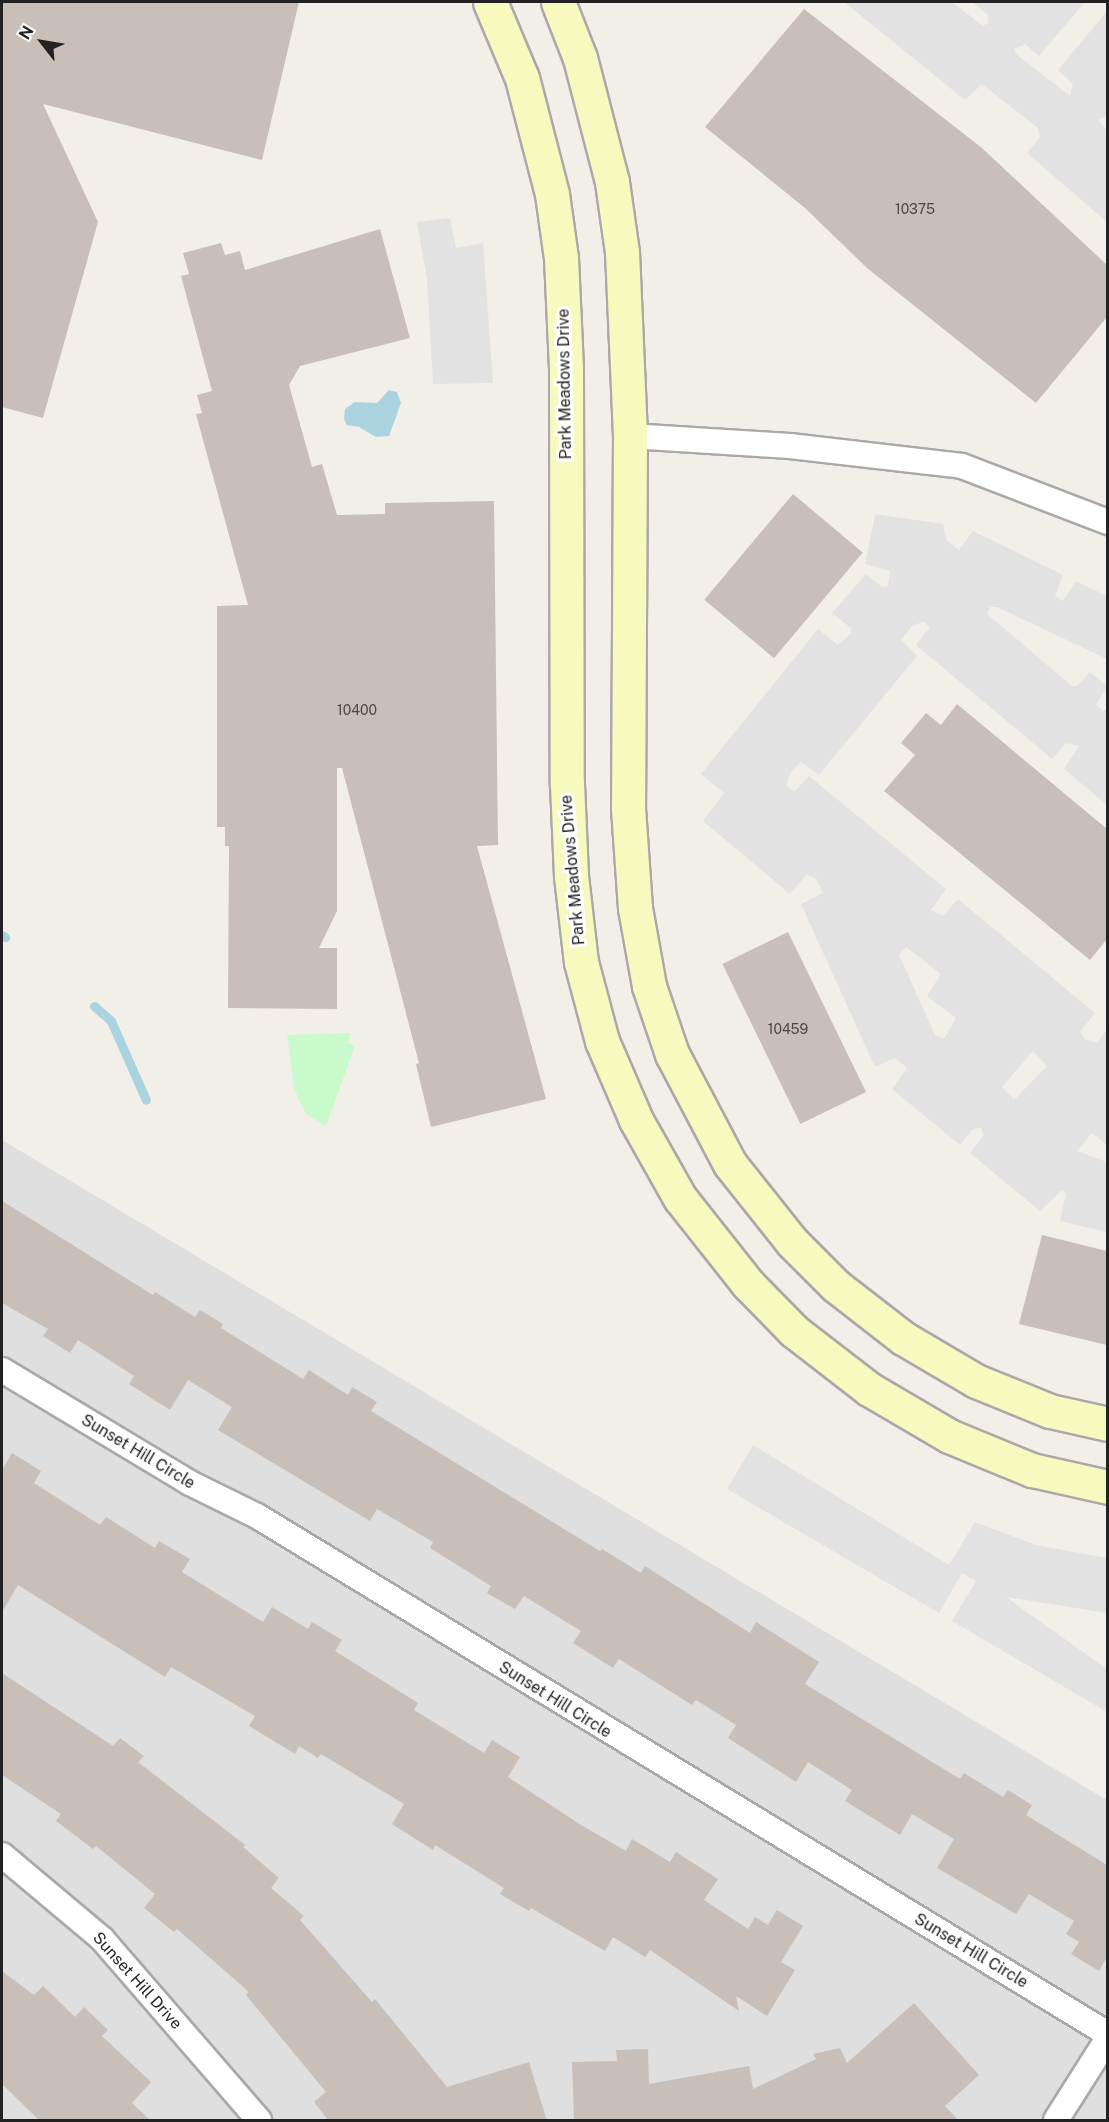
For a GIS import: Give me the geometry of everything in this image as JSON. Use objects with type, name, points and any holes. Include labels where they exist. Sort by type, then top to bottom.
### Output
[{"type":"main road","name":"Park Meadows Drive","points":[[490,2],[522,78],[552,194],[561,258],[566,370],[567,784],[570,865],[581,962],[602,1041],[636,1120],[680,1198],[734,1268],[794,1330],[869,1389],[949,1436],[1032,1470],[1107,1487]]},
{"type":"main road","points":[[558,2],[580,58],[612,182],[622,252],[630,436],[628,808],[635,908],[645,963],[672,1054],[730,1164],[792,1242],[836,1286],[903,1338],[976,1381],[1050,1412],[1107,1424]]},
{"type":"street","points":[[630,436],[790,446],[962,466],[1107,522]]},
{"type":"street","name":"Sunset Hill Circle","points":[[2,1370],[190,1483],[257,1516],[1107,2036]]},
{"type":"street","name":"Sunset Hill Drive","points":[[2,1855],[102,1939],[259,2121]]},
{"type":"street","points":[[1056,2121],[1107,2036]]},
{"type":"shaded area","points":[[844,2],[952,2],[983,26],[988,23],[988,15],[972,2],[1085,2],[1039,56],[1025,44],[1014,49],[1016,54],[1070,96],[1073,84],[1058,70],[1107,11],[1107,115],[1098,120],[1107,131],[1107,222],[1027,153],[1040,137],[1038,128],[982,84],[965,100]]},
{"type":"shaded area","points":[[450,218],[456,248],[483,243],[493,383],[433,384],[427,279],[417,222]]},
{"type":"shaded area","points":[[875,514],[943,524],[947,541],[959,550],[973,531],[1063,575],[1055,596],[1063,601],[1076,581],[1107,596],[1107,659],[997,607],[990,607],[987,614],[1072,686],[1077,686],[1090,672],[1107,686],[1096,705],[1103,711],[1107,709],[1107,805],[1064,769],[1079,746],[1066,743],[1052,759],[916,645],[930,627],[924,622],[913,625],[901,640],[917,656],[819,775],[801,762],[791,772],[786,785],[794,792],[809,776],[946,889],[931,910],[943,916],[958,899],[1095,1013],[1080,1032],[1085,1039],[1097,1043],[1107,1029],[1107,1145],[1092,1133],[1077,1151],[1107,1162],[1107,1232],[1060,1221],[1066,1194],[1062,1190],[1040,1211],[970,1153],[984,1135],[981,1128],[973,1129],[960,1145],[892,1089],[907,1068],[895,1058],[875,1067],[801,904],[823,893],[816,879],[807,874],[790,894],[703,821],[724,793],[701,774],[818,629],[838,645],[851,633],[851,628],[832,613],[866,574],[882,587],[888,586],[890,571],[865,564]],"holes":[[[906,947],[941,974],[927,996],[956,1018],[944,1039],[935,1035],[899,955]],[[1033,1051],[1047,1066],[1014,1100],[1002,1087]]]},
{"type":"shaded area","points":[[2,1140],[1107,1800],[1107,2120],[2,2120]]},
{"type":"shaded area","points":[[753,1445],[949,1565],[975,1522],[1036,1545],[1107,1558],[1107,1613],[1006,1597],[1107,1669],[1107,1712],[952,1621],[976,1581],[962,1573],[939,1613],[727,1489]]},
{"type":"green space","points":[[351,1033],[348,1043],[355,1046],[326,1126],[307,1115],[300,1103],[294,1087],[287,1035]]},
{"type":"water","points":[[389,390],[397,392],[401,403],[389,436],[376,437],[359,427],[347,425],[344,419],[345,409],[355,402],[377,403]]},
{"type":"building","points":[[2,2],[299,2],[262,160],[43,104],[98,222],[43,418],[2,407]]},
{"type":"building","points":[[804,9],[982,148],[1107,265],[1107,317],[1036,403],[867,268],[805,208],[705,127]]},
{"type":"building","points":[[380,229],[410,338],[300,366],[289,385],[312,467],[322,464],[337,515],[385,514],[385,503],[494,501],[498,845],[477,846],[546,1099],[431,1127],[416,1064],[419,1063],[342,768],[337,768],[337,911],[319,948],[337,948],[337,1009],[228,1008],[229,846],[225,846],[225,827],[217,827],[217,606],[248,605],[196,414],[202,413],[197,395],[212,391],[181,276],[189,274],[183,253],[221,243],[225,255],[240,251],[245,270]]},
{"type":"building","points":[[793,494],[863,552],[774,658],[704,600]]},
{"type":"building","points":[[957,704],[1107,829],[1107,939],[1090,960],[884,791],[915,755],[901,743],[926,713],[941,725]]},
{"type":"building","points":[[788,932],[866,1092],[800,1124],[722,964]]},
{"type":"building","points":[[2,1201],[153,1295],[155,1292],[195,1317],[200,1310],[223,1324],[221,1328],[303,1379],[309,1370],[348,1395],[352,1387],[377,1402],[371,1411],[600,1551],[602,1549],[641,1573],[645,1566],[750,1633],[756,1622],[819,1662],[805,1684],[960,1779],[964,1773],[1003,1797],[1008,1790],[1032,1805],[1026,1815],[1107,1865],[1107,1957],[1099,1971],[1071,1954],[1079,1942],[1066,1934],[1074,1921],[1029,1894],[1016,1914],[937,1868],[954,1839],[912,1814],[900,1835],[845,1801],[852,1790],[808,1762],[796,1782],[728,1738],[736,1725],[696,1700],[692,1705],[619,1659],[613,1668],[573,1643],[581,1631],[524,1596],[515,1609],[487,1593],[491,1586],[430,1548],[433,1542],[377,1509],[370,1521],[218,1430],[232,1407],[188,1380],[170,1410],[129,1384],[134,1376],[78,1340],[70,1353],[43,1336],[48,1329],[2,1303]]},
{"type":"building","points":[[1042,1235],[1107,1251],[1107,1345],[1019,1324]]},
{"type":"building","points":[[12,1453],[41,1471],[34,1483],[100,1525],[106,1517],[155,1548],[159,1541],[190,1559],[182,1572],[263,1622],[272,1607],[308,1629],[312,1622],[342,1640],[335,1651],[418,1703],[414,1710],[484,1753],[492,1740],[520,1757],[508,1777],[581,1825],[626,1851],[632,1839],[670,1862],[676,1852],[718,1879],[704,1900],[748,1929],[755,1917],[768,1925],[777,1910],[803,1926],[781,1962],[795,1970],[767,2016],[736,1996],[739,2011],[650,1950],[645,1957],[613,1937],[605,1951],[531,1908],[529,1911],[500,1894],[504,1888],[435,1845],[433,1850],[392,1824],[404,1804],[321,1754],[318,1758],[299,1746],[295,1754],[249,1726],[255,1716],[171,1667],[165,1677],[18,1585],[2,1612],[2,1470]]},
{"type":"building","points":[[2,1673],[113,1746],[120,1738],[144,1756],[138,1762],[245,1845],[243,1847],[279,1878],[271,1888],[304,1916],[300,1920],[372,2002],[375,1999],[447,2087],[529,2062],[547,2121],[329,2121],[314,2102],[326,2092],[246,1995],[249,1992],[177,1929],[174,1932],[144,1908],[155,1894],[96,1846],[93,1849],[56,1821],[61,1814],[2,1775]]},
{"type":"building","points":[[2,1971],[34,1995],[43,1986],[75,2017],[84,2007],[108,2030],[102,2036],[151,2082],[132,2103],[151,2121],[40,2121],[2,2084]]},
{"type":"building","points":[[914,2003],[979,2075],[945,2106],[959,2121],[574,2121],[572,2062],[617,2061],[616,2050],[648,2049],[649,2084],[749,2066],[753,2089],[816,2059],[813,2054],[840,2048],[847,2063]]},
{"type":"waterway","points":[[94,1006],[111,1021],[146,1100]]}]
